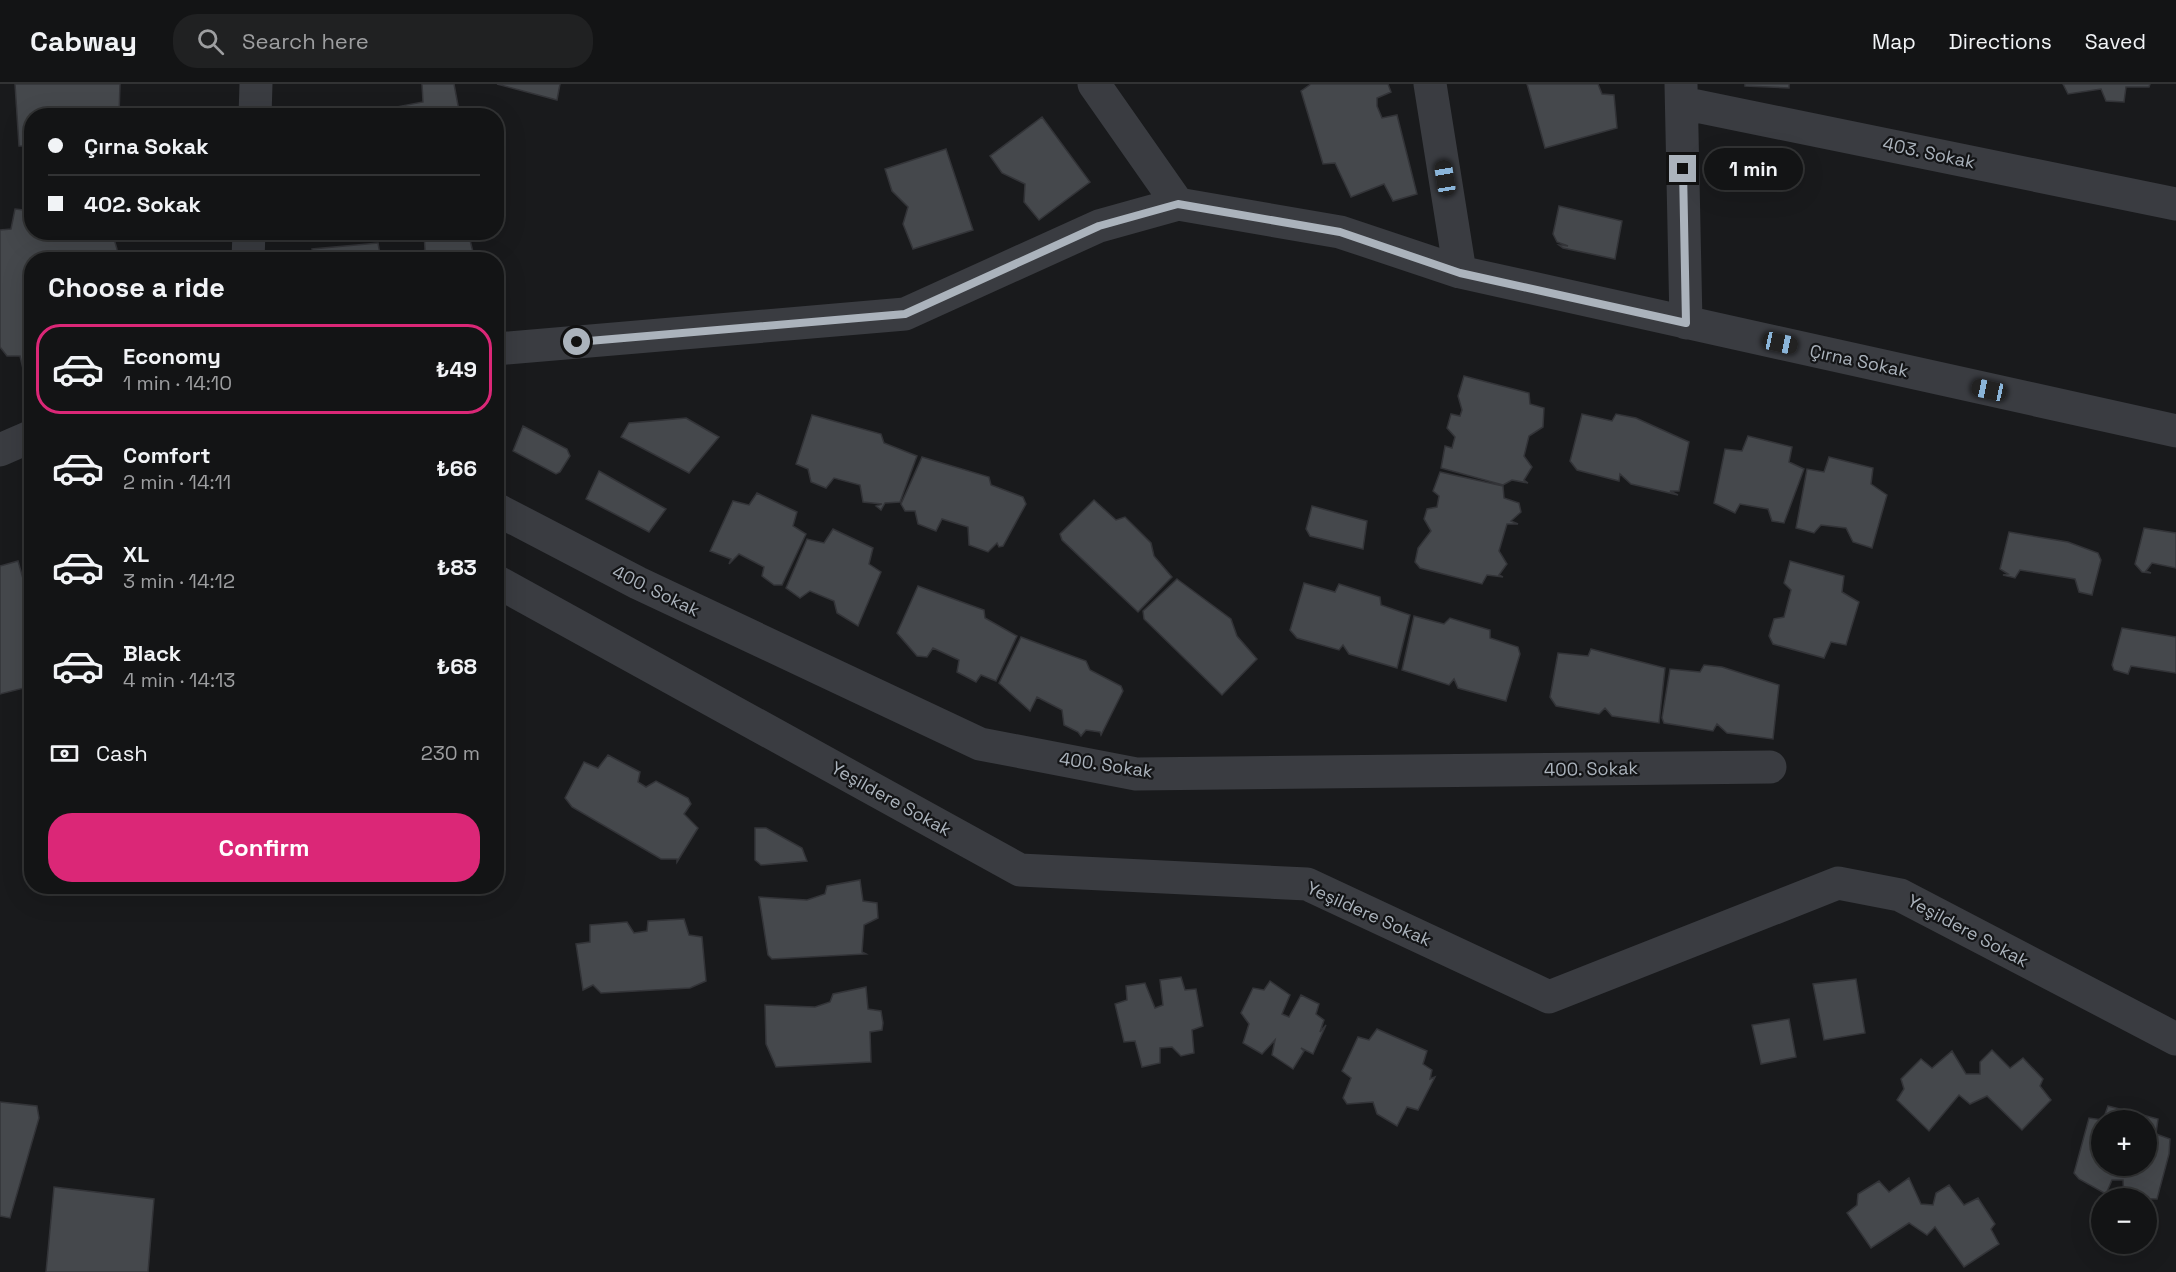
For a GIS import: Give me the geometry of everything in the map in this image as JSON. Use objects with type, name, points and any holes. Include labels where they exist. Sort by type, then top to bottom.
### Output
[{"type":"street","points":[[255,108],[256,84]]},
{"type":"street","points":[[1094,84],[1178,204]]},
{"type":"street","points":[[1430,84],[1460,273]]},
{"type":"street","points":[[1681,93],[1686,323]]},
{"type":"street","name":"403. Sokak","points":[[1681,93],[2176,204]]},
{"type":"street","name":"Çırna Sokak","points":[[504,348],[905,314],[1099,226],[1178,204],[1340,232],[1460,273],[2176,431]]},
{"type":"street","points":[[0,450],[24,440]]},
{"type":"street","name":"400. Sokak","points":[[504,513],[648,588],[969,739],[991,746],[1136,774],[1770,767]]},
{"type":"street","name":"Yeşildere Sokak","points":[[504,585],[1020,870],[1307,884],[1549,996],[1838,884],[1900,895],[2176,1039]]},
{"type":"building","points":[[15,84],[120,84],[119,108],[24,108],[24,146],[19,146]]},
{"type":"building","points":[[422,84],[454,84],[458,108],[391,108],[423,102]]},
{"type":"building","points":[[497,84],[560,84],[557,100]]},
{"type":"building","points":[[1311,84],[1388,84],[1391,92],[1377,98],[1377,106],[1382,118],[1397,115],[1417,194],[1393,201],[1384,184],[1351,197],[1335,163],[1323,164],[1301,91]]},
{"type":"building","points":[[1527,84],[1598,84],[1602,94],[1614,95],[1617,128],[1545,148]]},
{"type":"building","points":[[1745,84],[1789,84],[1789,88],[1745,86]]},
{"type":"building","points":[[2063,84],[2150,84],[2149,87],[2126,87],[2124,102],[2106,101],[2101,89],[2068,94]]},
{"type":"building","points":[[1042,117],[1090,182],[1039,220],[1024,202],[1025,184],[1002,173],[990,156]]},
{"type":"building","points":[[946,149],[973,230],[913,249],[903,224],[908,207],[892,191],[885,169]]},
{"type":"building","points":[[1559,206],[1622,221],[1615,259],[1563,248],[1559,245],[1568,246],[1557,242],[1553,234]]},
{"type":"building","points":[[15,209],[24,210],[24,240],[114,240],[117,249],[117,252],[24,252],[24,373],[20,356],[7,356],[0,347],[0,230],[11,229]]},
{"type":"building","points":[[424,240],[470,240],[473,252],[422,252],[425,250]]},
{"type":"building","points":[[378,243],[380,252],[313,252],[312,249]]},
{"type":"building","points":[[1464,376],[1529,393],[1530,404],[1544,408],[1543,427],[1529,436],[1524,456],[1532,467],[1524,480],[1528,483],[1512,480],[1503,485],[1441,468],[1445,446],[1452,448],[1455,437],[1447,428],[1451,414],[1460,416],[1462,410],[1458,396]]},
{"type":"building","points":[[1582,414],[1612,421],[1616,414],[1636,418],[1689,442],[1679,491],[1670,491],[1678,495],[1631,484],[1620,474],[1619,481],[1577,470],[1570,461]]},
{"type":"building","points":[[812,415],[881,434],[884,443],[917,456],[900,502],[885,503],[881,510],[876,506],[882,504],[863,502],[860,485],[834,478],[826,488],[811,482],[808,469],[796,464]]},
{"type":"building","points":[[686,418],[719,437],[689,473],[621,437],[629,423]]},
{"type":"building","points":[[523,426],[567,449],[570,456],[560,472],[556,474],[513,451]]},
{"type":"building","points":[[1748,436],[1792,447],[1789,462],[1804,469],[1784,523],[1772,521],[1768,509],[1740,504],[1735,513],[1714,503],[1725,449],[1742,451]]},
{"type":"building","points":[[922,457],[989,477],[991,485],[1023,497],[1026,504],[1003,546],[999,547],[997,543],[988,552],[969,545],[968,527],[942,519],[936,531],[918,524],[915,511],[905,511],[901,504]]},
{"type":"building","points":[[1829,457],[1873,468],[1871,484],[1887,495],[1872,548],[1853,542],[1846,528],[1821,525],[1814,533],[1796,528],[1807,469],[1824,472]]},
{"type":"building","points":[[599,471],[666,509],[649,532],[586,499]]},
{"type":"building","points":[[1440,472],[1503,486],[1504,498],[1519,503],[1521,512],[1511,521],[1518,524],[1507,524],[1499,551],[1507,564],[1499,575],[1503,577],[1487,575],[1482,584],[1420,568],[1415,562],[1418,548],[1431,531],[1424,519],[1427,509],[1437,507],[1439,496],[1433,491]]},
{"type":"building","points":[[757,493],[797,512],[793,526],[806,534],[782,585],[774,585],[762,576],[764,567],[739,554],[729,564],[731,559],[710,551],[733,501],[749,505]]},
{"type":"building","points":[[1094,500],[1116,520],[1125,517],[1151,543],[1154,556],[1172,577],[1138,612],[1062,540],[1060,534]]},
{"type":"building","points":[[1312,506],[1367,521],[1363,549],[1310,536],[1306,529]]},
{"type":"building","points":[[2144,528],[2176,533],[2176,568],[2152,563],[2146,571],[2151,573],[2142,572],[2135,564]]},
{"type":"building","points":[[833,529],[873,548],[869,564],[881,572],[858,626],[837,613],[834,601],[810,591],[800,598],[786,588],[807,539],[824,543]]},
{"type":"building","points":[[2009,532],[2068,542],[2098,553],[2101,560],[2092,595],[2079,592],[2075,579],[2020,570],[2015,578],[2003,575],[2008,574],[2000,569]]},
{"type":"building","points":[[18,561],[24,582],[24,688],[0,694],[0,566]]},
{"type":"building","points":[[1790,561],[1844,576],[1842,592],[1859,602],[1846,645],[1831,642],[1824,658],[1773,644],[1769,636],[1774,619],[1784,617],[1791,590],[1784,583]]},
{"type":"building","points":[[1177,579],[1231,619],[1237,636],[1257,659],[1222,695],[1144,619],[1143,611]]},
{"type":"building","points":[[1304,583],[1335,592],[1339,584],[1380,597],[1381,605],[1410,615],[1397,668],[1349,654],[1343,645],[1339,650],[1297,638],[1290,630]]},
{"type":"building","points":[[918,586],[984,610],[985,618],[1017,636],[996,681],[981,675],[976,682],[957,672],[959,660],[933,648],[927,657],[917,656],[897,633]]},
{"type":"building","points":[[1414,616],[1444,624],[1450,618],[1490,630],[1490,638],[1518,647],[1520,654],[1506,701],[1458,688],[1454,679],[1449,685],[1402,670]]},
{"type":"building","points":[[2122,628],[2176,637],[2176,673],[2131,666],[2128,674],[2114,670],[2112,665]]},
{"type":"building","points":[[1021,637],[1086,661],[1090,670],[1121,686],[1123,691],[1101,735],[1100,732],[1086,730],[1081,736],[1064,725],[1062,710],[1037,697],[1030,711],[999,683]]},
{"type":"building","points":[[1591,649],[1665,668],[1659,723],[1612,716],[1605,708],[1599,714],[1556,706],[1550,697],[1558,653],[1588,656]]},
{"type":"building","points":[[1704,665],[1722,667],[1779,685],[1773,739],[1727,733],[1717,724],[1713,731],[1664,723],[1662,718],[1670,669],[1700,672]]},
{"type":"building","points":[[608,755],[640,772],[638,782],[646,787],[656,781],[688,798],[691,804],[684,814],[698,828],[677,862],[677,859],[661,859],[572,807],[565,798],[584,762],[598,768]]},
{"type":"building","points":[[755,828],[766,828],[802,848],[807,861],[761,865],[755,860]]},
{"type":"building","points":[[860,880],[863,901],[877,903],[878,918],[864,925],[862,952],[866,954],[772,959],[768,955],[759,897],[807,900],[825,894],[827,886]]},
{"type":"building","points":[[684,919],[689,935],[702,937],[706,981],[690,988],[601,993],[593,985],[583,990],[576,944],[590,942],[590,925],[627,922],[634,933],[647,931],[648,921]]},
{"type":"building","points":[[1181,977],[1185,990],[1196,989],[1203,1026],[1192,1030],[1194,1053],[1181,1056],[1172,1047],[1160,1048],[1160,1063],[1142,1067],[1135,1041],[1124,1042],[1115,1004],[1127,1000],[1126,986],[1145,983],[1155,1008],[1163,1005],[1160,980]]},
{"type":"building","points":[[1856,979],[1865,1033],[1824,1040],[1813,984]]},
{"type":"building","points":[[1270,981],[1290,995],[1282,1014],[1289,1017],[1301,995],[1319,1004],[1316,1014],[1324,1020],[1320,1032],[1326,1025],[1313,1054],[1301,1048],[1304,1051],[1293,1069],[1272,1055],[1275,1040],[1262,1054],[1243,1043],[1249,1024],[1241,1013],[1253,988],[1264,990]]},
{"type":"building","points":[[866,987],[868,1009],[881,1011],[883,1023],[882,1030],[870,1032],[871,1062],[776,1067],[766,1044],[765,1005],[815,1007],[830,1002],[833,994]]},
{"type":"building","points":[[1789,1019],[1796,1057],[1761,1064],[1752,1025]]},
{"type":"building","points":[[1377,1029],[1427,1051],[1423,1064],[1432,1070],[1430,1079],[1435,1077],[1418,1110],[1407,1107],[1397,1126],[1377,1114],[1373,1102],[1347,1104],[1343,1098],[1351,1078],[1342,1071],[1358,1037],[1369,1040]]},
{"type":"building","points":[[1992,1050],[2010,1068],[2023,1058],[2043,1079],[2040,1086],[2051,1100],[2022,1130],[1987,1096],[1970,1104],[1959,1095],[1929,1131],[1897,1100],[1904,1089],[1901,1079],[1921,1059],[1932,1068],[1952,1051],[1966,1074],[1980,1074],[1980,1062]]},
{"type":"building","points":[[0,1102],[37,1106],[39,1118],[10,1218],[0,1216]]},
{"type":"building","points":[[2108,1106],[2123,1110],[2107,1110]]},
{"type":"building","points":[[2089,1118],[2091,1118],[2091,1176],[2157,1176],[2157,1134],[2170,1139],[2169,1154],[2157,1199],[2157,1188],[2123,1188],[2123,1180],[2112,1180],[2109,1188],[2095,1188],[2079,1179],[2074,1173]]},
{"type":"building","points":[[1909,1178],[1921,1204],[1933,1205],[1936,1193],[1949,1185],[1964,1205],[1978,1198],[1995,1224],[1991,1229],[1999,1244],[1964,1267],[1935,1227],[1927,1235],[1909,1223],[1871,1248],[1847,1213],[1857,1205],[1858,1194],[1879,1181],[1889,1192]]},
{"type":"building","points":[[54,1187],[154,1199],[148,1272],[46,1272]]},
{"type":"route","points":[[577,342],[905,314],[1099,226],[1178,204],[1340,232],[1460,273],[1686,323],[1683,169]]}]
